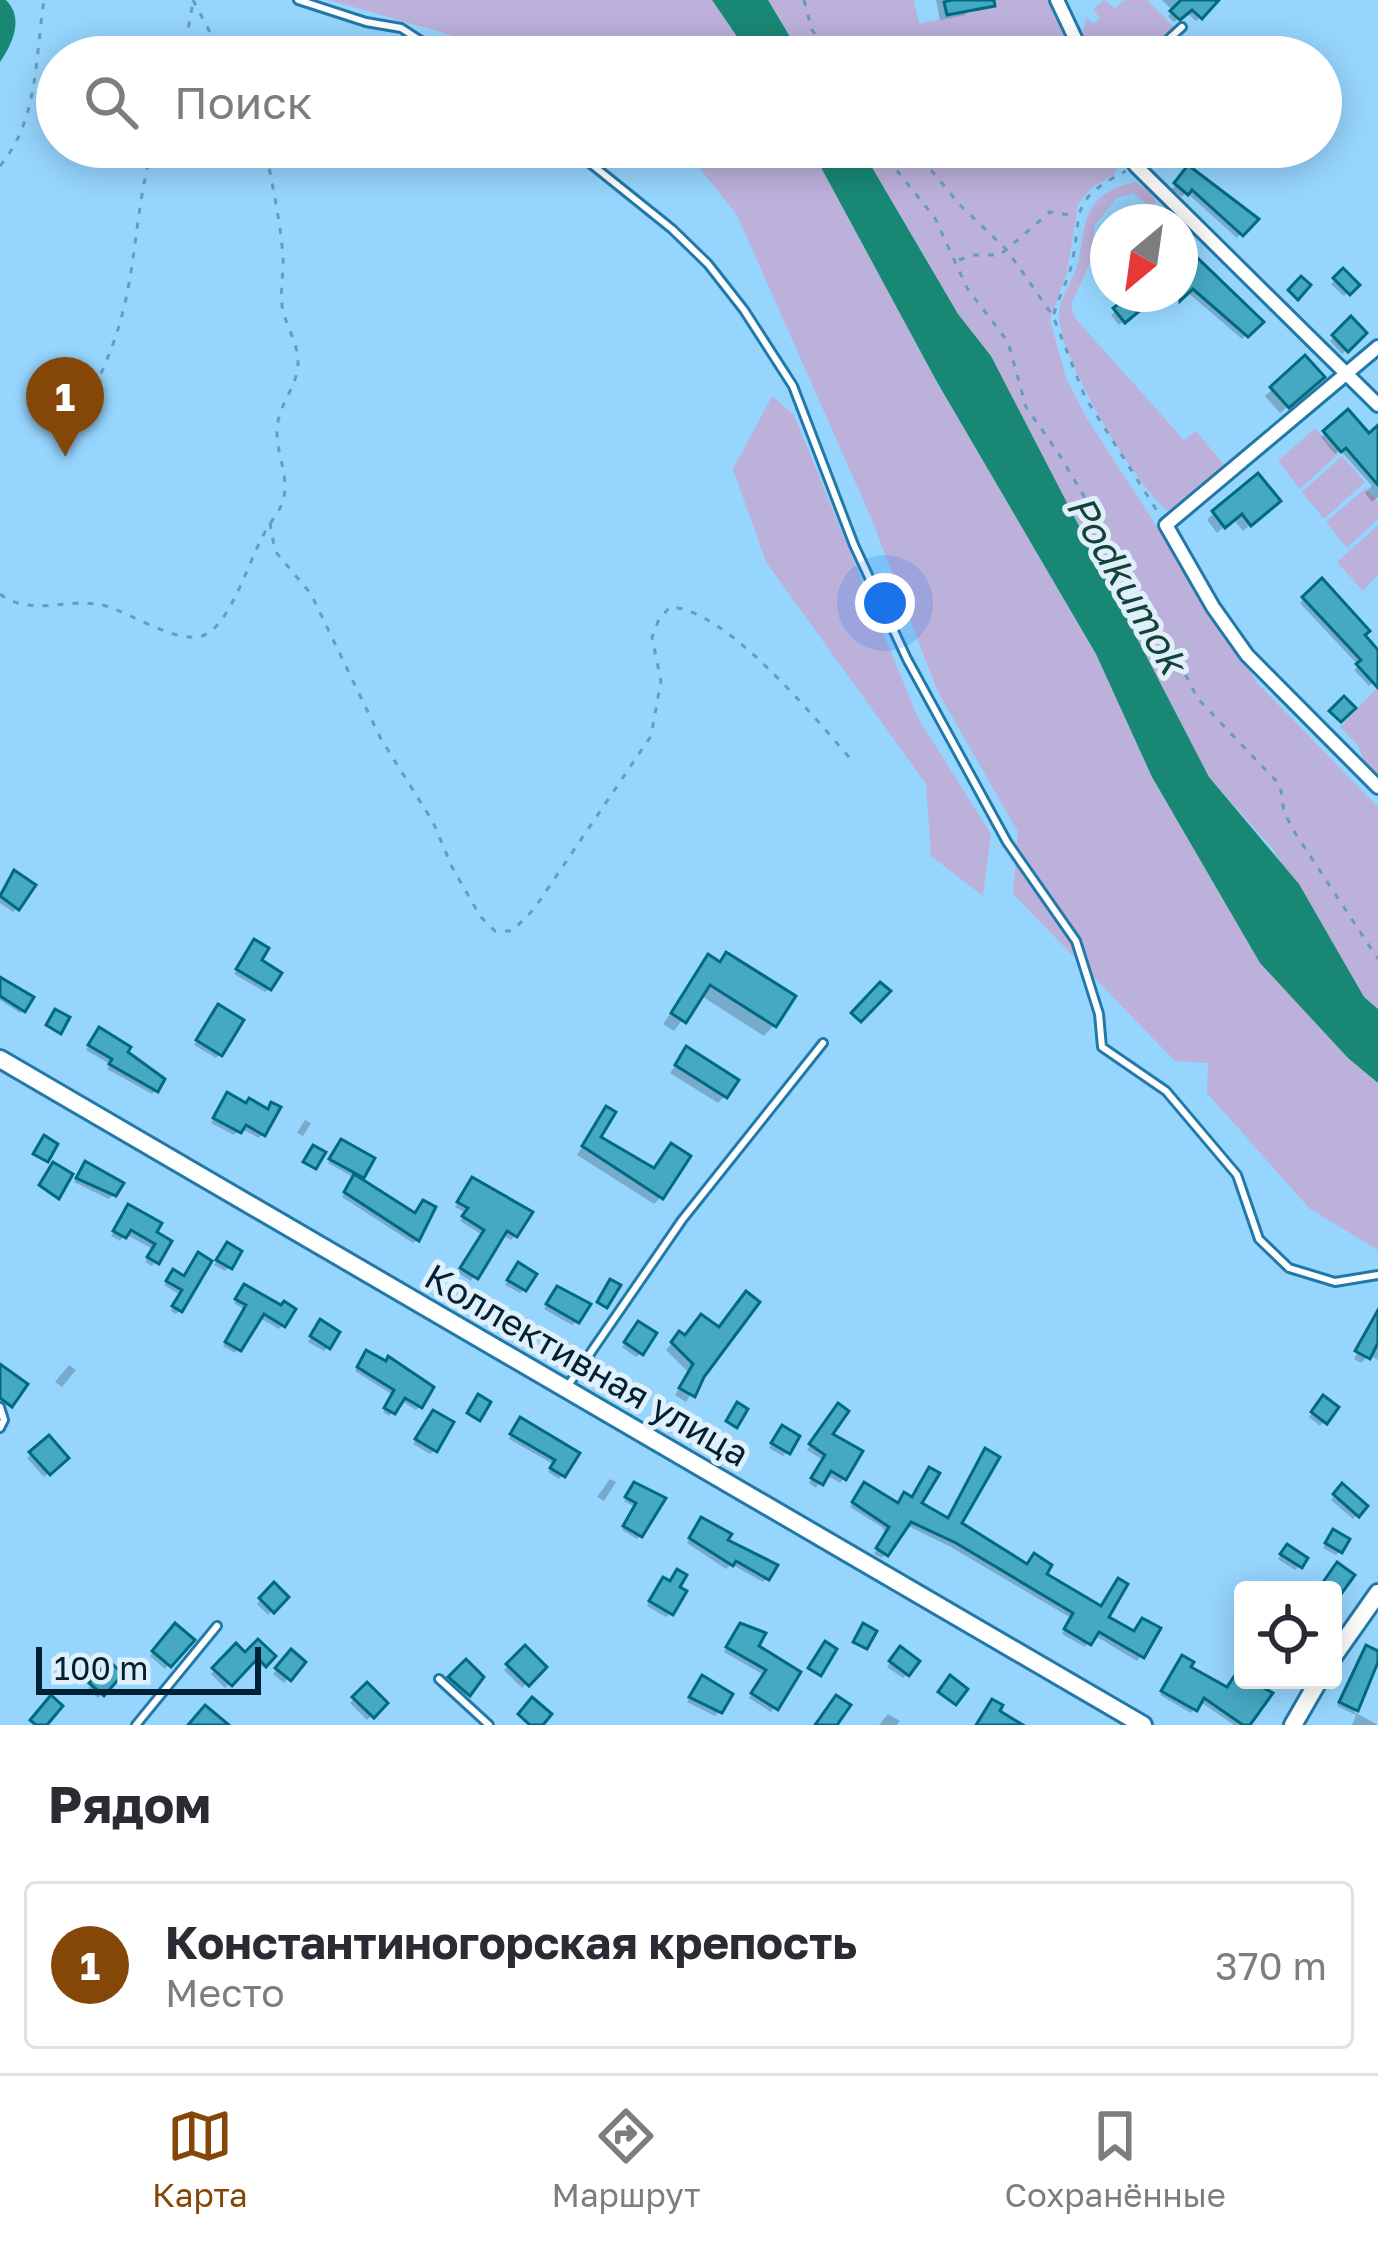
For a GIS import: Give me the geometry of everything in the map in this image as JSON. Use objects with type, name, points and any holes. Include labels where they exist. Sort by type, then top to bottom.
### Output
[{"type":"street","points":[[1057,0],[1074,36]]},
{"type":"street","points":[[1138,168],[1378,405]]},
{"type":"street","points":[[1378,347],[1166,525],[1246,656],[1378,787]]},
{"type":"street","name":"Коллективная улица","points":[[0,1059],[1143,1725]]},
{"type":"street","points":[[1342,1644],[1378,1593]]},
{"type":"street","points":[[1293,1725],[1314,1689]]},
{"type":"lane","points":[[298,0],[401,28],[413,36]]},
{"type":"lane","points":[[1172,36],[1182,27]]},
{"type":"lane","points":[[596,168],[708,265],[793,386],[854,545],[907,659],[1007,842],[1076,941],[1099,1014],[1102,1047],[1166,1091],[1237,1175],[1259,1239],[1289,1268],[1335,1282],[1378,1275]]},
{"type":"lane","points":[[565,1390],[682,1220],[823,1043]]},
{"type":"lane","points":[[0,1407],[4,1420],[0,1427]]},
{"type":"lane","points":[[136,1725],[217,1626]]},
{"type":"lane","points":[[440,1679],[489,1725]]},
{"type":"path","points":[[39,36],[44,0]]},
{"type":"path","points":[[187,36],[193,0]]},
{"type":"path","points":[[193,0],[212,36]]},
{"type":"path","points":[[805,0],[816,36]]},
{"type":"path","points":[[0,166],[29,119],[36,63]]},
{"type":"path","points":[[65,456],[121,321],[147,168]]},
{"type":"path","points":[[0,594],[10,602],[33,607],[105,606],[184,636],[202,636],[215,626],[236,596],[281,505],[286,480],[277,435],[280,407],[298,371],[295,343],[282,308],[283,257],[268,168]]},
{"type":"path","points":[[897,168],[918,192],[967,288],[1008,342],[1026,407],[1156,617],[1198,699],[1280,785],[1284,812],[1295,833],[1378,959]]},
{"type":"path","points":[[929,168],[1007,250],[1054,316],[1085,397],[1166,525]]},
{"type":"path","points":[[1054,316],[1070,270],[1077,217],[1087,196],[1132,168]]},
{"type":"path","points":[[956,262],[1000,255],[1046,214],[1077,217]]},
{"type":"path","points":[[270,523],[275,551],[311,594],[381,739],[433,822],[480,916],[495,931],[512,931],[534,909],[651,736],[661,681],[652,637],[670,607],[688,608],[768,666],[849,757]]},
{"type":"shaded area","points":[[0,0],[11,7],[15,23],[0,62]]},
{"type":"shaded area","points":[[329,0],[712,0],[737,36],[454,36]]},
{"type":"shaded area","points":[[712,0],[768,0],[789,36],[737,36]]},
{"type":"shaded area","points":[[768,0],[914,0],[919,24],[975,12],[973,0],[1051,0],[1069,36],[789,36]]},
{"type":"shaded area","points":[[1104,0],[1115,8],[1125,0],[1147,0],[1176,29],[1168,36],[1084,36],[1087,17],[1093,24],[1100,18],[1093,9]]},
{"type":"shaded area","points":[[700,168],[821,168],[937,382],[1096,654],[1152,777],[1260,962],[1348,1058],[1378,1083],[1378,1250],[1310,1209],[1207,1093],[1208,1063],[1175,1061],[1013,894],[1018,832],[937,690],[872,520],[737,215]]},
{"type":"shaded area","points":[[821,168],[872,168],[958,314],[991,356],[1209,777],[1299,884],[1364,997],[1378,1009],[1378,1083],[1348,1058],[1260,963],[1152,777],[1096,654],[937,382]]},
{"type":"shaded area","points":[[872,168],[1117,168],[1078,205],[1067,272],[1050,320],[1066,378],[1086,417],[1259,685],[1378,807],[1378,1009],[1364,997],[1273,849],[1209,777],[991,356],[958,314]]},
{"type":"shaded area","points":[[1135,182],[1151,192],[1155,204],[1147,204],[1133,193],[1112,204],[1095,204]]},
{"type":"shaded area","points":[[1090,212],[1090,262],[1071,305],[1075,318],[1184,440],[1196,431],[1225,466],[1177,510],[1167,510],[1136,475],[1085,389],[1063,335],[1062,301],[1078,263]]},
{"type":"shaded area","points":[[772,396],[794,415],[918,718],[991,834],[983,896],[931,856],[926,784],[766,562],[733,469]]},
{"type":"shaded area","points":[[1315,428],[1338,454],[1300,489],[1278,461]]},
{"type":"shaded area","points":[[1342,456],[1365,482],[1324,519],[1302,492]]},
{"type":"shaded area","points":[[1366,488],[1378,502],[1378,519],[1347,548],[1326,522]]},
{"type":"shaded area","points":[[1378,525],[1378,575],[1363,591],[1337,562]]},
{"type":"shaded area","points":[[1378,687],[1378,778],[1365,764],[1358,745],[1340,727]]},
{"type":"building","points":[[994,0],[995,6],[947,15],[944,2]]},
{"type":"building","points":[[1181,0],[1219,0],[1202,19],[1192,10],[1180,20],[1170,11]]},
{"type":"building","points":[[1186,168],[1192,168],[1259,219],[1243,236],[1192,190],[1188,195],[1174,183]]},
{"type":"building","points":[[1198,258],[1264,322],[1248,337],[1198,293]]},
{"type":"building","points":[[1343,268],[1360,285],[1350,295],[1333,278]]},
{"type":"building","points":[[1301,276],[1311,285],[1298,300],[1288,290]]},
{"type":"building","points":[[1116,312],[1138,312],[1125,323]]},
{"type":"building","points":[[1351,316],[1367,333],[1348,352],[1332,335]]},
{"type":"building","points":[[1305,355],[1325,377],[1289,408],[1270,387]]},
{"type":"building","points":[[1348,409],[1369,433],[1378,425],[1378,485],[1346,448],[1341,452],[1323,431]]},
{"type":"building","points":[[1258,473],[1281,501],[1251,526],[1242,514],[1225,528],[1212,511]]},
{"type":"building","points":[[1322,578],[1370,631],[1365,635],[1378,650],[1378,688],[1356,664],[1361,660],[1302,597]]},
{"type":"building","points":[[1344,696],[1356,708],[1341,722],[1329,711]]},
{"type":"building","points":[[14,870],[36,885],[19,910],[0,896]]},
{"type":"building","points":[[254,939],[269,948],[262,960],[282,973],[271,990],[236,969]]},
{"type":"building","points":[[726,952],[796,996],[776,1027],[710,985],[686,1023],[671,1013],[708,954],[720,962]]},
{"type":"building","points":[[0,977],[34,997],[25,1012],[0,996]]},
{"type":"building","points":[[880,982],[891,991],[861,1022],[851,1013]]},
{"type":"building","points":[[218,1004],[244,1020],[222,1056],[196,1040]]},
{"type":"building","points":[[55,1009],[70,1017],[61,1034],[46,1025]]},
{"type":"building","points":[[99,1027],[131,1047],[128,1052],[165,1079],[158,1092],[109,1064],[112,1059],[88,1045]]},
{"type":"building","points":[[686,1046],[739,1080],[727,1098],[675,1065]]},
{"type":"building","points":[[227,1092],[246,1103],[249,1098],[268,1109],[271,1102],[281,1107],[265,1136],[246,1125],[241,1133],[213,1118]]},
{"type":"building","points":[[606,1106],[616,1112],[601,1137],[654,1168],[671,1143],[691,1156],[663,1199],[582,1146]]},
{"type":"building","points":[[44,1135],[58,1144],[48,1162],[33,1154]]},
{"type":"building","points":[[341,1139],[375,1158],[364,1178],[329,1159]]},
{"type":"building","points":[[313,1145],[326,1152],[316,1169],[303,1162]]},
{"type":"building","points":[[85,1161],[124,1183],[116,1196],[76,1178]]},
{"type":"building","points":[[53,1162],[73,1174],[59,1199],[39,1185]]},
{"type":"building","points":[[354,1174],[415,1213],[423,1200],[436,1207],[419,1241],[344,1192]]},
{"type":"building","points":[[472,1177],[533,1212],[517,1237],[507,1231],[478,1279],[460,1268],[484,1230],[462,1216],[468,1208],[457,1202]]},
{"type":"building","points":[[128,1204],[162,1223],[157,1232],[172,1241],[159,1264],[147,1257],[155,1244],[131,1230],[126,1238],[113,1231]]},
{"type":"building","points":[[227,1242],[242,1251],[232,1269],[216,1260]]},
{"type":"building","points":[[198,1252],[212,1261],[182,1312],[172,1306],[182,1290],[166,1281],[173,1269],[184,1276]]},
{"type":"building","points":[[518,1262],[537,1274],[526,1291],[507,1280]]},
{"type":"building","points":[[610,1279],[621,1285],[607,1308],[597,1302]]},
{"type":"building","points":[[244,1284],[296,1309],[285,1327],[264,1314],[241,1351],[225,1342],[246,1305],[235,1299]]},
{"type":"building","points":[[557,1286],[591,1304],[579,1323],[546,1304]]},
{"type":"building","points":[[746,1291],[760,1302],[704,1377],[695,1397],[679,1388],[693,1364],[671,1342],[679,1331],[685,1335],[701,1314],[719,1327]]},
{"type":"building","points":[[1378,1310],[1378,1343],[1370,1359],[1355,1351]]},
{"type":"building","points":[[320,1319],[340,1332],[330,1349],[310,1336]]},
{"type":"building","points":[[638,1321],[657,1333],[643,1355],[624,1342]]},
{"type":"building","points":[[366,1350],[386,1361],[388,1356],[434,1387],[422,1408],[405,1398],[395,1414],[384,1408],[394,1390],[357,1367]]},
{"type":"building","points":[[0,1364],[28,1384],[12,1407],[0,1398]]},
{"type":"building","points":[[478,1394],[491,1402],[480,1421],[467,1413]]},
{"type":"building","points":[[1323,1395],[1339,1407],[1327,1424],[1311,1412]]},
{"type":"building","points":[[737,1402],[748,1409],[737,1428],[726,1421]]},
{"type":"building","points":[[838,1403],[849,1411],[833,1434],[863,1451],[846,1480],[831,1471],[823,1485],[811,1478],[825,1455],[809,1444]]},
{"type":"building","points":[[433,1410],[454,1422],[437,1452],[415,1439]]},
{"type":"building","points":[[520,1417],[580,1453],[565,1477],[550,1468],[555,1460],[510,1434]]},
{"type":"building","points":[[782,1425],[800,1436],[790,1454],[771,1443]]},
{"type":"building","points":[[49,1435],[69,1458],[50,1475],[29,1452]]},
{"type":"building","points":[[985,1448],[1000,1457],[962,1523],[1027,1564],[1034,1553],[1052,1565],[1047,1574],[1101,1606],[1118,1578],[1128,1584],[1109,1617],[1134,1631],[1142,1618],[1161,1628],[1144,1658],[1099,1632],[1091,1645],[1064,1629],[1073,1613],[956,1543],[911,1522],[888,1556],[876,1548],[889,1527],[852,1502],[864,1482],[898,1503],[904,1492],[912,1497],[929,1467],[940,1473],[922,1503],[948,1518]]},
{"type":"building","points":[[634,1482],[666,1498],[642,1537],[623,1526],[636,1503],[625,1497]]},
{"type":"building","points":[[1342,1483],[1368,1506],[1359,1517],[1333,1494]]},
{"type":"building","points":[[701,1517],[732,1534],[728,1540],[778,1565],[769,1580],[736,1561],[733,1566],[689,1538]]},
{"type":"building","points":[[1333,1529],[1350,1539],[1342,1553],[1325,1543]]},
{"type":"building","points":[[1287,1544],[1308,1558],[1302,1568],[1280,1554]]},
{"type":"building","points":[[1337,1562],[1355,1575],[1342,1593],[1342,1581],[1324,1581]]},
{"type":"building","points":[[677,1569],[687,1575],[680,1587],[687,1591],[673,1615],[649,1601],[663,1577],[670,1581]]},
{"type":"building","points":[[274,1582],[289,1597],[274,1613],[259,1598]]},
{"type":"building","points":[[175,1623],[195,1640],[171,1667],[152,1651]]},
{"type":"building","points":[[740,1623],[766,1633],[759,1646],[801,1672],[778,1710],[751,1693],[766,1670],[726,1647]]},
{"type":"building","points":[[863,1623],[877,1631],[867,1649],[853,1642]]},
{"type":"building","points":[[258,1639],[276,1656],[266,1667],[258,1658],[232,1686],[212,1668],[236,1643],[245,1652]]},
{"type":"building","points":[[825,1641],[837,1649],[821,1676],[808,1668]]},
{"type":"building","points":[[525,1645],[547,1667],[529,1686],[506,1664]]},
{"type":"building","points":[[1366,1645],[1378,1651],[1378,1662],[1358,1711],[1339,1702]]},
{"type":"building","points":[[900,1646],[920,1661],[909,1676],[889,1661]]},
{"type":"building","points":[[291,1649],[306,1662],[291,1681],[275,1668]]},
{"type":"building","points":[[1182,1655],[1194,1662],[1191,1667],[1227,1687],[1234,1676],[1234,1689],[1273,1693],[1250,1725],[1243,1725],[1204,1698],[1197,1711],[1161,1691]]},
{"type":"building","points":[[466,1659],[484,1677],[470,1696],[448,1677]]},
{"type":"building","points":[[109,1661],[123,1674],[104,1696],[89,1683]]},
{"type":"building","points":[[702,1675],[733,1694],[722,1713],[689,1697]]},
{"type":"building","points":[[950,1675],[968,1689],[956,1705],[938,1692]]},
{"type":"building","points":[[367,1682],[388,1703],[374,1718],[352,1697]]},
{"type":"building","points":[[51,1695],[63,1706],[47,1725],[36,1725],[30,1720]]},
{"type":"building","points":[[836,1695],[851,1705],[837,1725],[815,1725]]},
{"type":"building","points":[[532,1697],[552,1714],[543,1725],[530,1725],[518,1714]]},
{"type":"building","points":[[992,1699],[1003,1705],[1000,1711],[1023,1725],[976,1725]]},
{"type":"building","points":[[205,1705],[229,1725],[188,1725]]},
{"type":"place","name":"Константиногорская крепость","points":[[65,456]]},
{"type":"water label","name":"Podkumok","points":[[1127,584]]}]
